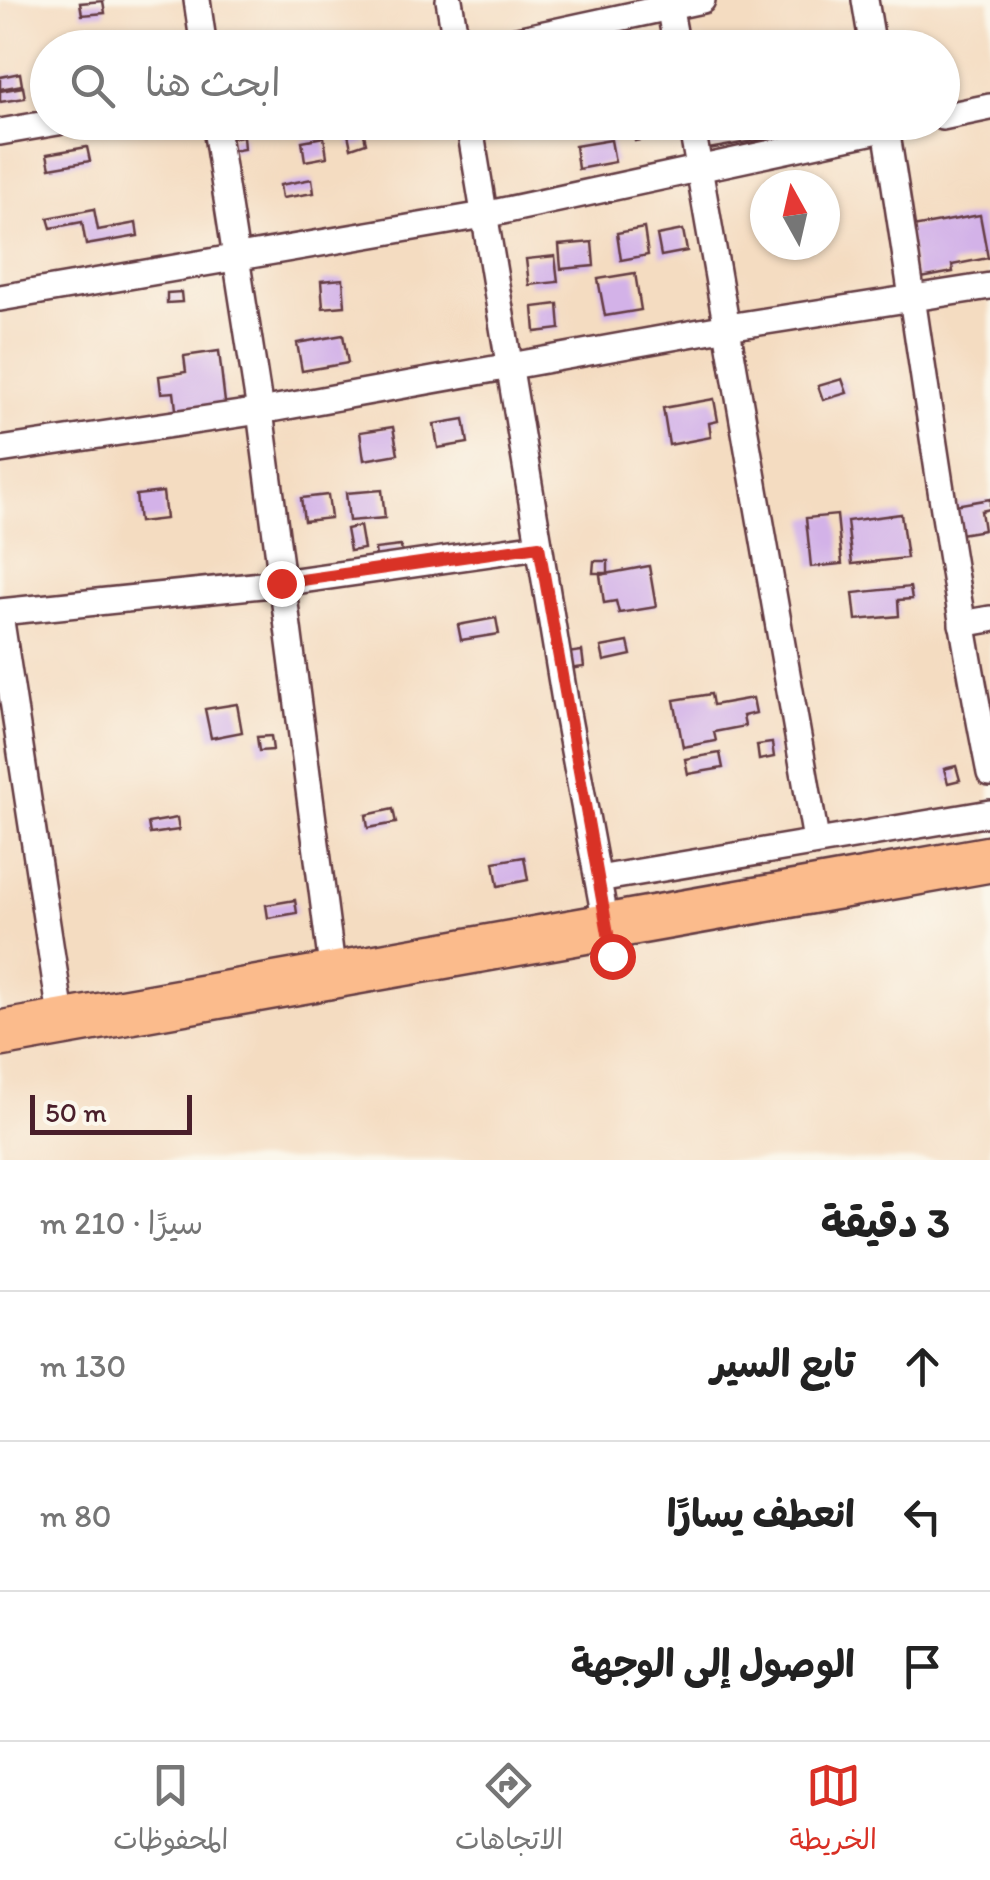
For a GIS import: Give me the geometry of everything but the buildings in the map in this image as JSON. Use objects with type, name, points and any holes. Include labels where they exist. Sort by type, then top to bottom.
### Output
[{"type":"highway","points":[[0,1062],[610,942],[990,859]]},
{"type":"highway","points":[[0,1034],[333,975],[610,942],[990,888]]},
{"type":"street","points":[[197,0],[201,30]]},
{"type":"street","points":[[449,0],[454,30]]},
{"type":"street","points":[[556,30],[669,3],[702,0]]},
{"type":"street","points":[[865,0],[869,30]]},
{"type":"street","points":[[669,3],[674,30]]},
{"type":"street","points":[[960,113],[990,107]]},
{"type":"street","points":[[0,132],[30,127]]},
{"type":"street","points":[[218,140],[260,411],[333,975]]},
{"type":"street","points":[[472,140],[610,942]]},
{"type":"street","points":[[695,140],[816,840]]},
{"type":"street","points":[[0,298],[484,215],[825,140]]},
{"type":"street","points":[[887,140],[962,624],[990,773]]},
{"type":"street","points":[[0,450],[260,411],[990,286]]},
{"type":"street","points":[[62,1023],[0,613],[281,583],[539,546]]},
{"type":"street","points":[[962,624],[990,619]]},
{"type":"street","points":[[598,879],[990,813]]},
{"type":"route","points":[[281,583],[539,546],[612,956]]}]
